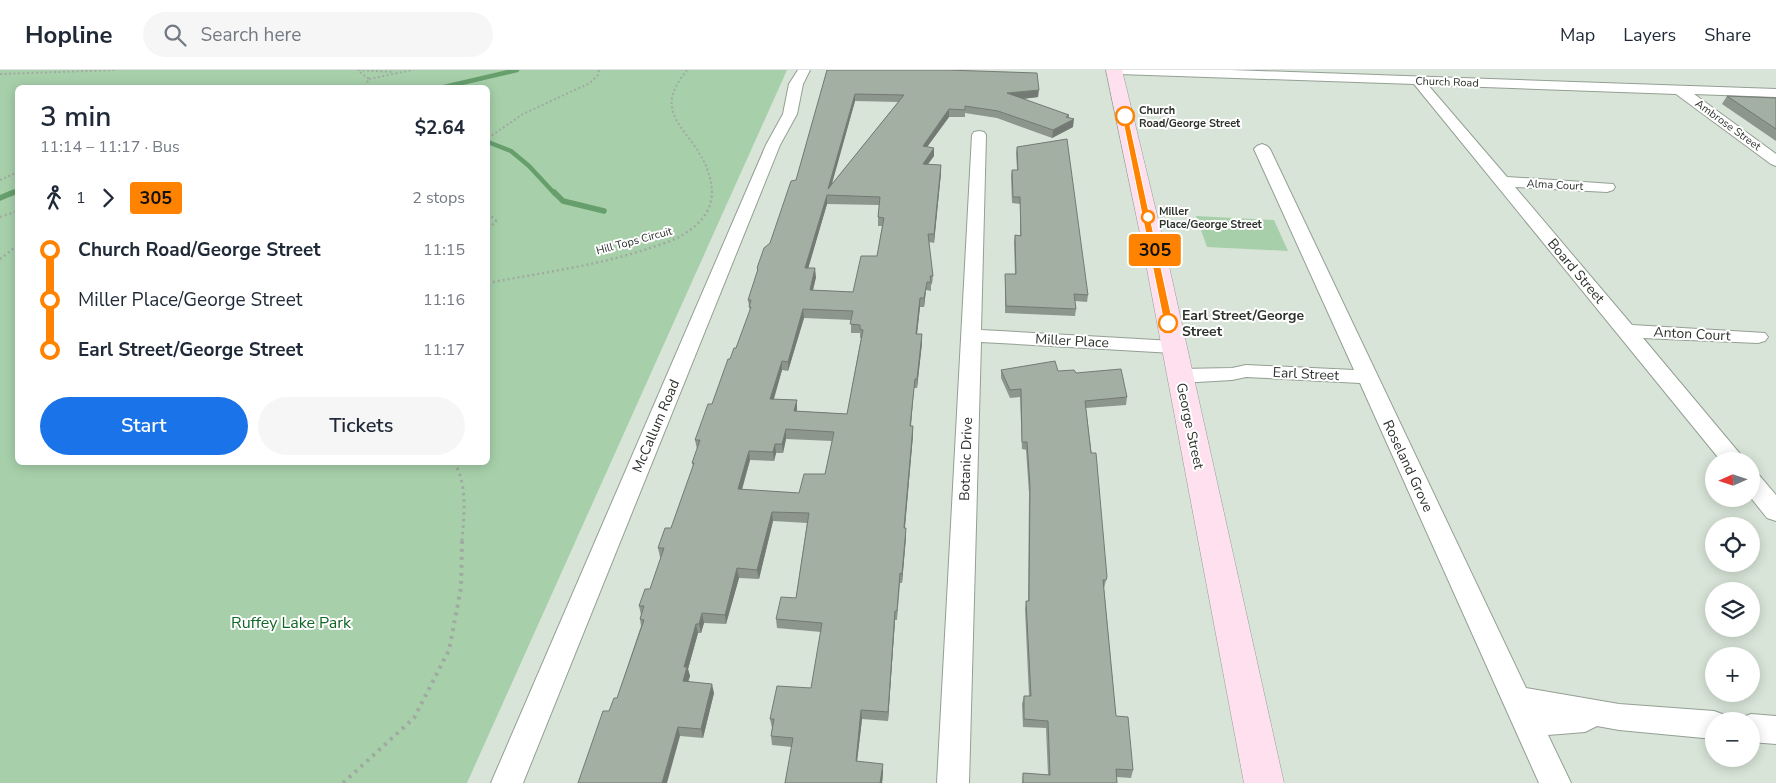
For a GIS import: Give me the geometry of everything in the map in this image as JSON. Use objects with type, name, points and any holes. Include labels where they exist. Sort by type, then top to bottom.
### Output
[{"type":"main road","name":"George Street","points":[[1114,70],[1152,239],[1264,783]]},
{"type":"street","name":"McCallum Road","points":[[507,783],[773,145],[790,114],[796,84],[804,70]]},
{"type":"street","name":"Church Road","points":[[1119,70],[1776,93]]},
{"type":"street","points":[[1566,70],[1585,87]]},
{"type":"street","name":"Board Street","points":[[1418,81],[1727,452]]},
{"type":"street","name":"Ambrose Street","points":[[1680,90],[1776,161]]},
{"type":"street","name":"Botanic Drive","points":[[953,783],[979,135]]},
{"type":"street","name":"Roseland Grove","points":[[1262,149],[1554,783]]},
{"type":"street","name":"Alma Court","points":[[1502,182],[1607,187]]},
{"type":"street","name":"Anton Court","points":[[1626,331],[1758,337]]},
{"type":"street","name":"Miller Place","points":[[971,335],[1176,361]]},
{"type":"street","name":"Earl Street","points":[[1176,361],[1232,374],[1246,371],[1367,377]]},
{"type":"street","points":[[1760,493],[1776,512]]},
{"type":"street","points":[[1521,711],[1705,724]]},
{"type":"street","points":[[1760,729],[1776,730]]},
{"type":"path","points":[[0,74],[116,70]]},
{"type":"path","points":[[358,70],[398,72]]},
{"type":"path","points":[[358,70],[369,79]]},
{"type":"path","points":[[366,85],[369,79],[412,70]]},
{"type":"path","points":[[490,137],[524,114],[590,83],[598,75],[599,70]]},
{"type":"path","name":"Hill Tops Circuit","points":[[490,283],[622,256],[665,244],[686,235],[700,223],[713,199],[709,176],[699,153],[672,114],[672,99],[677,84],[687,70]]},
{"type":"path","points":[[0,180],[15,173]]},
{"type":"path","points":[[0,217],[15,212]]},
{"type":"path","points":[[490,216],[496,221],[490,227]]},
{"type":"path","points":[[0,259],[15,247]]},
{"type":"path","points":[[343,783],[414,718],[448,650],[461,588],[465,504],[459,470],[456,465]]},
{"type":"green space","name":"Ruffey Lake Park","points":[[0,70],[787,70],[467,783],[0,783]]},
{"type":"green space","points":[[1196,216],[1274,220],[1288,251],[1207,247]]},
{"type":"building","points":[[827,70],[947,70],[1037,73],[1039,90],[1007,93],[1069,115],[1066,117],[1074,119],[1053,130],[998,111],[965,106],[965,110],[949,109],[923,146],[934,148],[923,164],[941,165],[934,234],[928,234],[933,276],[930,276],[931,282],[927,282],[924,298],[920,298],[916,334],[922,334],[910,426],[913,426],[904,528],[906,528],[902,574],[900,573],[897,611],[895,611],[888,712],[861,710],[856,761],[883,764],[880,783],[785,783],[793,738],[771,736],[774,719],[770,719],[777,686],[811,688],[822,623],[776,619],[781,597],[796,598],[809,513],[772,512],[757,570],[737,568],[725,615],[702,613],[699,624],[696,624],[684,667],[687,667],[683,681],[712,684],[701,729],[678,727],[662,783],[578,783],[603,711],[609,711],[614,698],[617,698],[644,620],[640,619],[644,606],[639,606],[645,589],[650,589],[664,548],[658,548],[665,528],[671,528],[694,463],[692,463],[700,440],[695,440],[708,404],[712,404],[728,359],[730,359],[734,348],[736,348],[751,307],[749,307],[751,300],[748,300],[764,248],[770,243],[791,181],[796,180]],"holes":[[[855,94],[904,95],[828,189]],[[827,195],[880,197],[878,217],[884,218],[877,256],[861,256],[853,292],[810,290],[815,268],[805,268]],[[803,309],[853,311],[850,324],[860,325],[860,329],[863,330],[847,414],[794,411],[797,400],[770,399],[782,361],[788,362]],[[786,429],[834,432],[825,474],[804,474],[799,493],[738,489],[749,451],[773,452],[775,444],[782,444]]]},
{"type":"building","points":[[1727,96],[1776,98],[1776,129]]},
{"type":"building","points":[[1067,139],[1088,295],[1074,294],[1076,309],[1006,306],[1005,274],[1016,274],[1015,235],[1021,236],[1020,197],[1013,197],[1012,170],[1018,170],[1017,147]]},
{"type":"building","points":[[1055,361],[1058,371],[1074,370],[1076,373],[1121,369],[1127,397],[1085,401],[1091,453],[1096,453],[1107,577],[1106,580],[1103,580],[1116,716],[1128,717],[1133,770],[1116,769],[1117,783],[1023,783],[1023,773],[1050,775],[1048,721],[1024,719],[1024,696],[1031,696],[1026,601],[1029,601],[1030,486],[1027,442],[1022,442],[1021,389],[1010,390],[1001,370]]},
{"type":"waterway","points":[[453,85],[517,70]]},
{"type":"waterway","points":[[490,143],[511,151],[529,166],[555,194]]},
{"type":"waterway","points":[[0,198],[14,192]]},
{"type":"waterway","points":[[11,194],[15,192]]},
{"type":"waterway","points":[[554,192],[563,201],[604,211]]},
{"type":"bus line","name":"305","points":[[1125,116],[1154,248],[1168,323]]},
{"type":"place","name":"Church Road/George Street","points":[[1125,116]]},
{"type":"place","name":"Miller Place/George Street","points":[[1148,217]]},
{"type":"place","name":"Earl Street/George Street","points":[[1168,323]]}]
